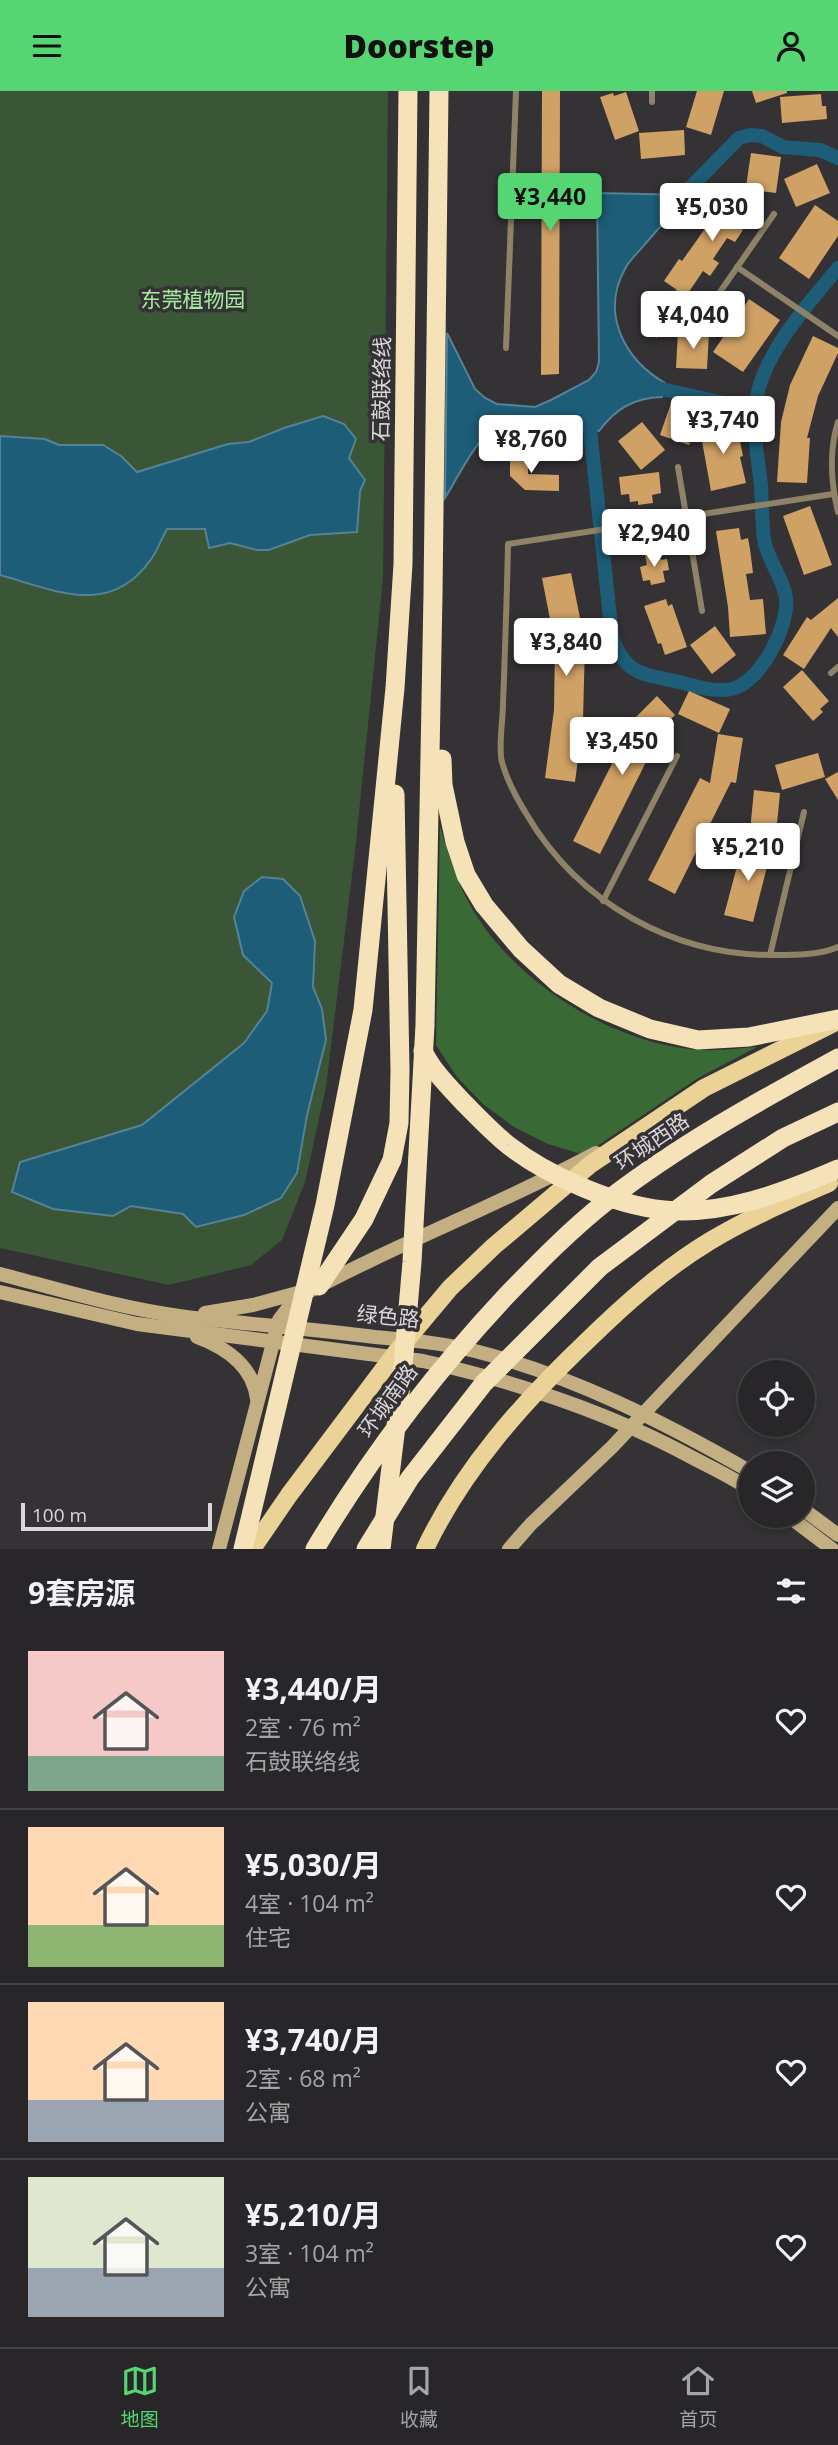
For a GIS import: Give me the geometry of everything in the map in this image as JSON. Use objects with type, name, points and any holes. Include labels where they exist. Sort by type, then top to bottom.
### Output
[{"type":"highway","name":"石鼓联络线","points":[[394,688],[403,564],[408,91]]},
{"type":"highway","points":[[380,1549],[402,1377],[419,1157],[425,1025],[439,91]]},
{"type":"highway","points":[[433,594],[443,785],[455,842],[466,875],[484,905],[521,949],[559,984],[599,1008],[650,1029],[698,1040],[749,1037],[838,1020]]},
{"type":"highway","points":[[319,1286],[364,1219],[392,1160],[399,1123],[394,688]]},
{"type":"highway","points":[[243,1549],[325,1205],[363,1010],[394,688]]},
{"type":"highway","points":[[398,939],[406,1008],[413,1031],[427,1059],[460,1099],[509,1146],[554,1173],[603,1194],[666,1210],[703,1209],[748,1202],[807,1183],[838,1169]]},
{"type":"highway","name":"环城西路","points":[[512,1290],[556,1245],[606,1202],[658,1163],[762,1099],[838,1058]]},
{"type":"highway","points":[[366,1549],[410,1478],[484,1383],[600,1267],[701,1192],[783,1138],[838,1112]]},
{"type":"highway","name":"环城南路","points":[[315,1549],[335,1515],[413,1402],[512,1290]]},
{"type":"main road","points":[[219,1549],[277,1326],[286,1308],[295,1300],[367,1262],[550,1178],[643,1127],[704,1088],[838,1020]]},
{"type":"main road","points":[[252,1549],[398,1350],[450,1288],[558,1190],[643,1127]]},
{"type":"main road","points":[[425,1549],[443,1512],[496,1437],[562,1365],[654,1279],[751,1217],[838,1178]]},
{"type":"main road","points":[[509,1549],[531,1524],[643,1415],[838,1208]]},
{"type":"main road","name":"绿色路","points":[[0,1274],[181,1323],[273,1341],[423,1361],[465,1370],[583,1406],[666,1443],[738,1483]]},
{"type":"main road","points":[[181,1323],[319,1286]]},
{"type":"main road","name":"绿色路","points":[[0,1292],[137,1324],[277,1326],[426,1342],[472,1351],[536,1370],[591,1391],[738,1465]]},
{"type":"main road","points":[[181,1323],[225,1350],[242,1365],[255,1386],[257,1404]]},
{"type":"main road","points":[[815,1518],[838,1535]]},
{"type":"main road","points":[[804,1528],[832,1549]]},
{"type":"lane","points":[[506,348],[516,91]]},
{"type":"lane","points":[[652,91],[652,101]]},
{"type":"lane","points":[[702,318],[774,213]]},
{"type":"lane","points":[[737,267],[838,336]]},
{"type":"lane","points":[[838,422],[831,463],[838,512]]},
{"type":"lane","points":[[678,467],[702,611]]},
{"type":"lane","points":[[834,494],[509,544],[501,761],[517,799],[539,835],[565,868],[603,901],[631,919],[669,937],[709,949],[750,955],[792,955],[838,947]]},
{"type":"lane","points":[[831,673],[838,667]]},
{"type":"lane","points":[[603,901],[677,756]]},
{"type":"lane","points":[[770,955],[804,812]]},
{"type":"green space","name":"东莞植物园","points":[[0,91],[388,91],[383,579],[355,851],[326,1087],[305,1182],[282,1240],[251,1265],[169,1285],[0,1248]]},
{"type":"green space","points":[[440,826],[459,883],[486,930],[537,982],[568,1004],[635,1037],[670,1046],[710,1050],[757,1047],[698,1078],[584,1155],[548,1144],[514,1127],[483,1104],[457,1077],[436,1045]]},
{"type":"water","points":[[597,193],[688,195],[627,266],[618,286],[615,303],[616,319],[628,349],[638,362],[665,383],[662,397],[643,399],[626,406],[612,416],[599,431],[538,423],[507,425],[494,430],[483,438],[445,498],[447,333],[475,389],[497,404],[535,407],[589,380],[596,372],[599,362]]},
{"type":"water","points":[[323,416],[344,424],[356,439],[349,458],[365,480],[360,491],[357,532],[310,535],[269,550],[257,550],[230,543],[209,548],[205,529],[167,529],[152,558],[136,577],[119,588],[101,594],[62,592],[0,575],[0,436],[45,439],[59,445],[103,445],[121,456],[137,472],[228,444],[249,442]]},
{"type":"water","points":[[262,877],[283,879],[300,896],[315,941],[313,987],[322,1009],[326,1040],[307,1115],[297,1173],[281,1198],[244,1215],[196,1227],[183,1214],[131,1206],[113,1216],[53,1209],[12,1192],[20,1162],[142,1125],[244,1043],[267,1011],[272,983],[243,955],[234,917],[244,891]]},
{"type":"building","points":[[542,91],[560,91],[559,374],[541,375]]},
{"type":"building","points":[[697,91],[724,91],[711,135],[686,127]]},
{"type":"building","points":[[752,91],[787,91],[787,93],[756,103]]},
{"type":"building","points":[[626,92],[639,131],[615,140],[600,97]]},
{"type":"building","points":[[821,94],[827,119],[782,123],[780,97]]},
{"type":"building","points":[[684,130],[685,155],[641,159],[639,133]]},
{"type":"building","points":[[751,153],[781,157],[776,193],[759,191],[736,225],[743,230],[735,242],[727,238],[713,259],[719,263],[710,276],[703,271],[680,305],[688,319],[656,338],[641,311],[677,290],[664,281],[679,259],[682,261],[697,240],[732,184],[745,193]]},
{"type":"building","points":[[817,164],[830,193],[796,207],[784,179]]},
{"type":"building","points":[[815,205],[838,221],[838,236],[809,279],[779,258]]},
{"type":"building","points":[[749,299],[780,320],[743,372],[713,352]]},
{"type":"building","points":[[678,332],[709,333],[707,369],[676,368]]},
{"type":"building","points":[[813,336],[838,348],[838,353],[818,396],[807,438],[810,438],[807,483],[777,482],[781,422],[790,385]]},
{"type":"building","points":[[672,400],[701,411],[689,445],[660,435]]},
{"type":"building","points":[[642,422],[665,450],[641,470],[618,441]]},
{"type":"building","points":[[736,422],[746,483],[711,491],[700,430]]},
{"type":"building","points":[[510,451],[528,452],[528,474],[559,475],[559,491],[525,490],[510,476]]},
{"type":"building","points":[[659,472],[661,493],[652,495],[653,503],[638,505],[638,501],[630,502],[629,494],[621,495],[619,477]]},
{"type":"building","points":[[810,506],[832,565],[804,575],[783,516]]},
{"type":"building","points":[[739,528],[741,540],[748,538],[750,549],[753,573],[746,574],[750,600],[763,599],[766,634],[730,637],[716,531]]},
{"type":"building","points":[[660,552],[661,560],[667,559],[669,570],[663,571],[665,582],[651,585],[650,580],[643,581],[640,567],[647,565],[645,555]]},
{"type":"building","points":[[571,573],[585,643],[583,720],[575,782],[545,778],[554,710],[555,645],[542,578]]},
{"type":"building","points":[[838,598],[838,637],[831,628],[804,669],[783,655],[807,617],[811,620]]},
{"type":"building","points":[[666,599],[668,606],[672,604],[687,647],[665,655],[661,643],[658,644],[644,606]]},
{"type":"building","points":[[715,626],[736,655],[712,674],[690,645]]},
{"type":"building","points":[[802,670],[829,701],[820,709],[823,712],[813,721],[783,687]]},
{"type":"building","points":[[689,691],[730,709],[719,733],[678,714]]},
{"type":"building","points":[[657,696],[675,715],[640,749],[650,754],[600,854],[573,841],[628,732],[625,728]]},
{"type":"building","points":[[718,734],[743,738],[736,783],[731,782],[675,894],[648,880],[700,778],[710,783]]},
{"type":"building","points":[[818,753],[825,777],[782,790],[775,765]]},
{"type":"building","points":[[838,772],[838,800],[825,779]]},
{"type":"building","points":[[754,790],[780,793],[776,834],[750,831]]},
{"type":"building","points":[[743,844],[771,851],[753,922],[724,915]]},
{"type":"waterway","points":[[670,208],[739,138],[762,136],[783,147],[820,150],[838,158]]},
{"type":"waterway","points":[[594,414],[590,430],[612,636],[622,658],[628,665],[643,673],[703,688],[732,689],[743,684],[763,665],[778,637],[786,610],[784,590],[764,539],[755,434],[756,402],[760,384],[788,330],[838,268]]},
{"type":"waterway","points":[[648,386],[756,410]]}]
